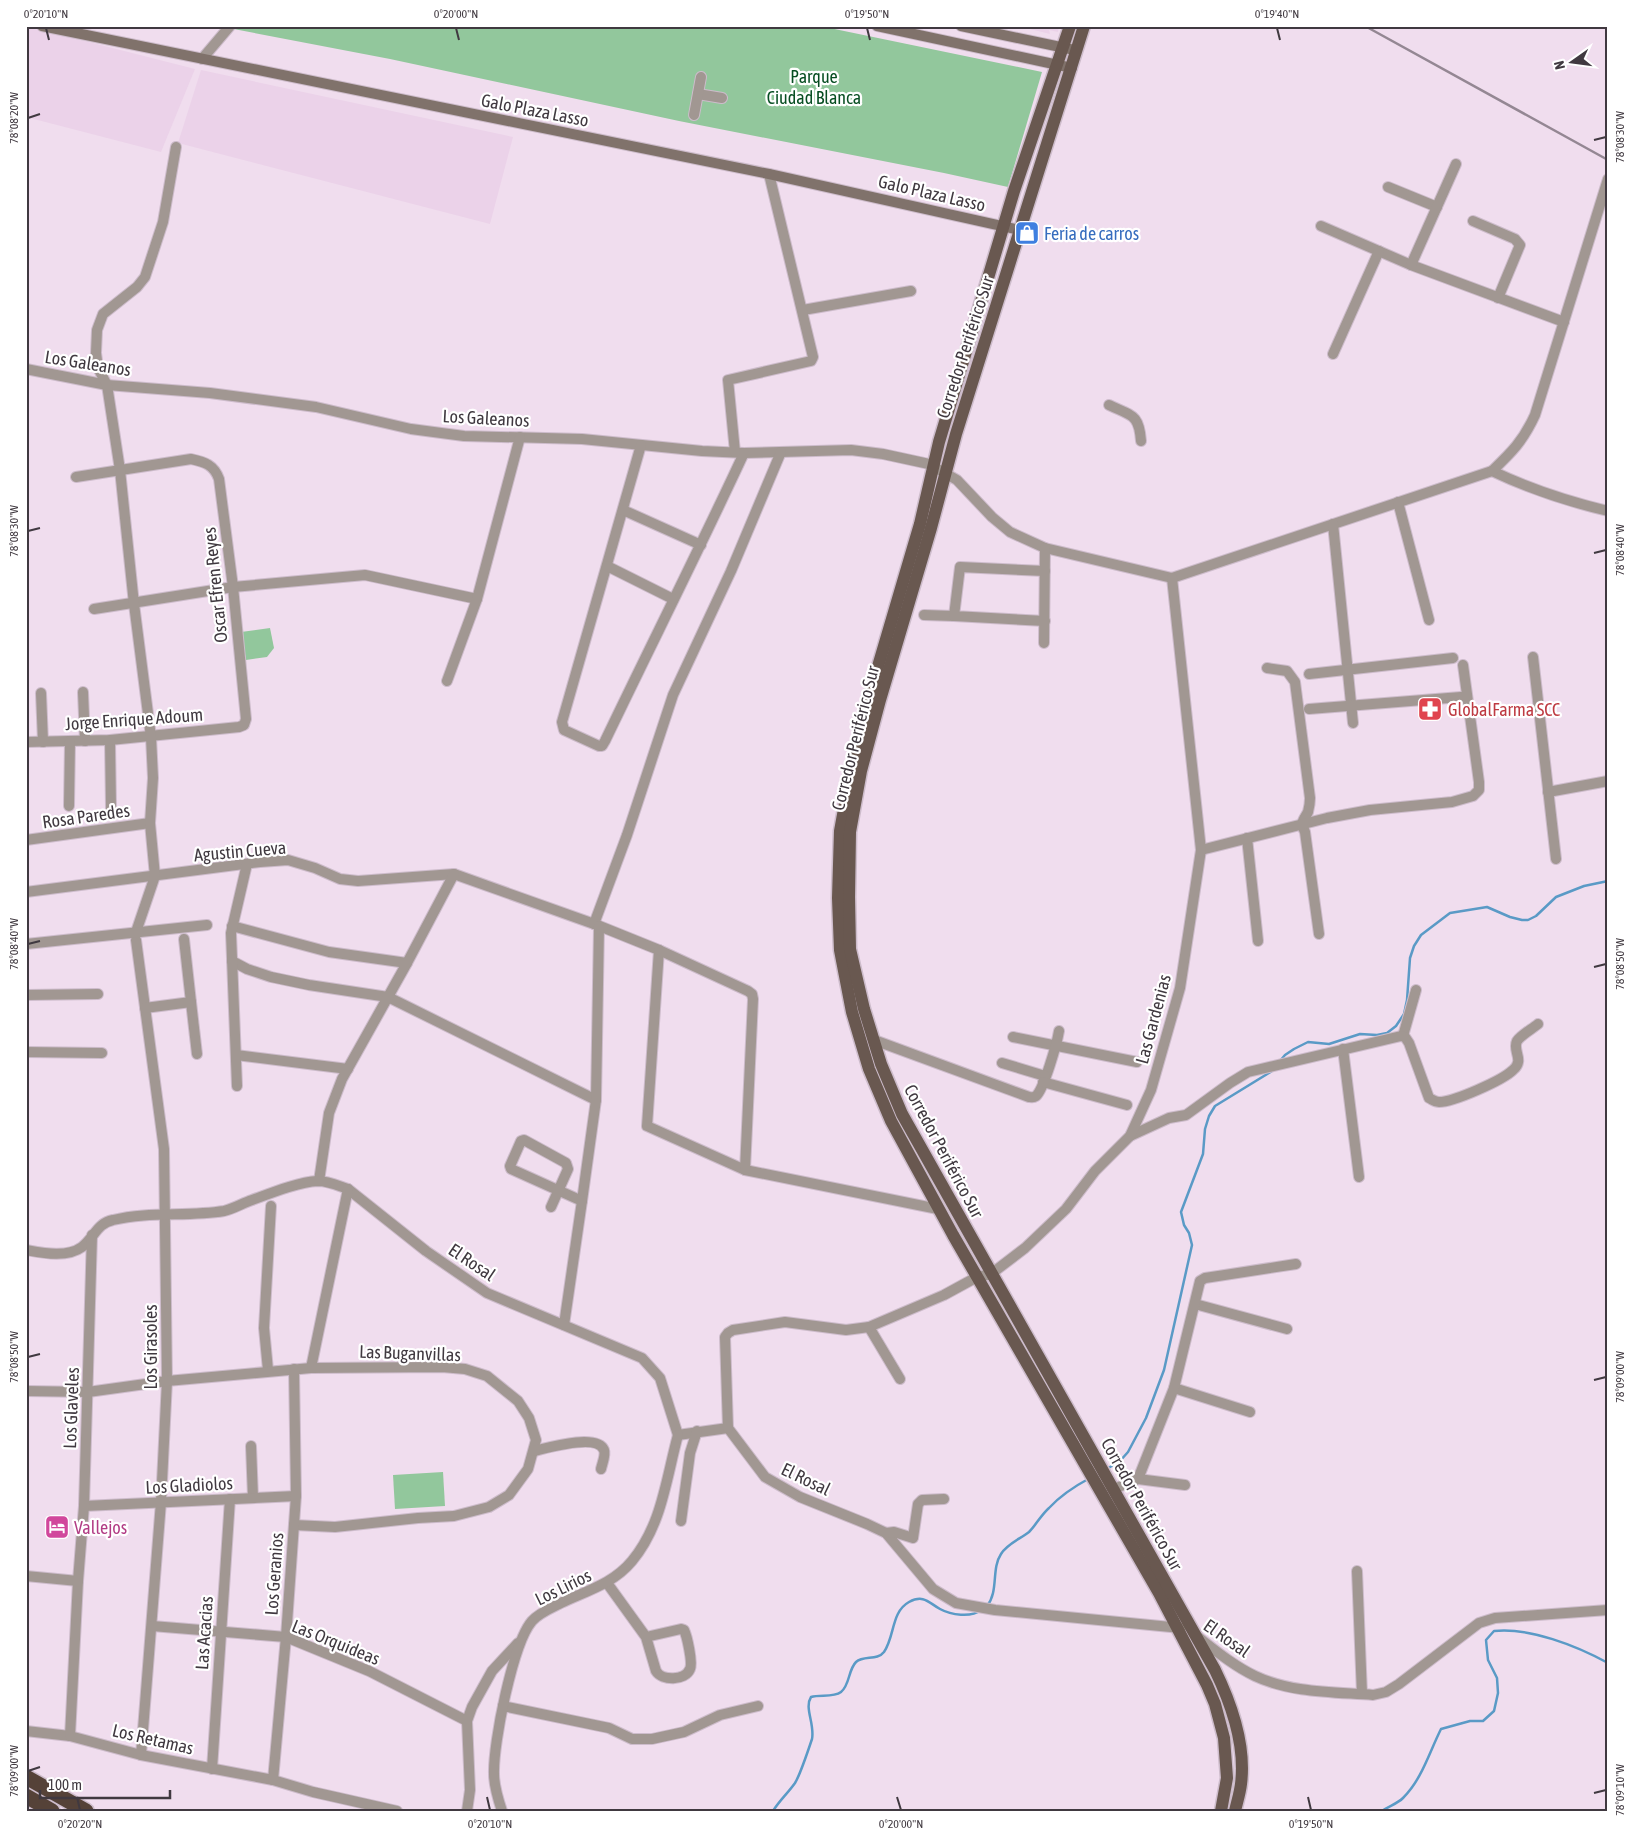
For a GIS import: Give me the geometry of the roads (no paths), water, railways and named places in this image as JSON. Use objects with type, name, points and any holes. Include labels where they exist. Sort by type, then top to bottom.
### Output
[{"type":"highway","points":[[26,1777],[86,1811]]},
{"type":"highway","points":[[26,1796],[52,1811]]},
{"type":"main road","name":"Corredor Periférico Sur","points":[[1070,26],[1072,68],[956,434],[861,771],[850,832],[850,949],[864,1009],[881,1064],[902,1114],[1114,1489],[1227,1694],[1237,1731],[1241,1756],[1241,1783],[1235,1811]]},
{"type":"main road","name":"Corredor Periférico Sur","points":[[1084,26],[1058,65],[1014,191],[933,466],[920,524],[869,697],[852,765],[840,831],[838,898],[840,950],[852,1012],[869,1069],[891,1121],[938,1209],[1177,1627],[1207,1685],[1221,1722],[1227,1770],[1221,1811]]},
{"type":"street","name":"Galo Plaza Lasso","points":[[42,26],[769,174],[1020,230]]},
{"type":"street","points":[[202,59],[230,26]]},
{"type":"street","points":[[877,26],[1072,68]]},
{"type":"street","points":[[962,26],[1070,49]]},
{"type":"street","points":[[980,48],[983,31]]},
{"type":"street","points":[[694,115],[701,77]]},
{"type":"street","points":[[698,94],[722,98]]},
{"type":"street","points":[[136,936],[155,876],[150,823],[153,778],[151,737],[134,604],[120,470],[107,384],[96,360],[99,322],[103,314],[137,287],[145,277],[163,222],[176,147]]},
{"type":"street","points":[[1411,265],[1456,164]]},
{"type":"street","points":[[641,445],[562,722],[564,730],[599,746],[602,746],[701,545],[739,452],[728,380],[811,360],[813,357],[769,174]]},
{"type":"street","points":[[1172,578],[1492,471],[1516,448],[1526,434],[1535,415],[1608,179]]},
{"type":"street","points":[[1388,186],[1437,207]]},
{"type":"street","points":[[1473,221],[1515,239],[1520,245],[1498,298]]},
{"type":"street","points":[[1321,226],[1411,265],[1564,322]]},
{"type":"street","points":[[1333,354],[1379,251]]},
{"type":"street","points":[[802,310],[911,291]]},
{"type":"street","name":"Los Galeanos","points":[[26,369],[107,384],[210,393],[316,407],[411,429],[464,436],[582,439],[739,452],[851,450],[883,454],[933,466],[957,480],[992,517],[1010,532],[1045,548],[1172,578]]},
{"type":"street","points":[[1109,404],[1136,418],[1140,427],[1141,441]]},
{"type":"street","points":[[447,681],[477,599],[520,437]]},
{"type":"street","points":[[564,1325],[596,1100],[597,925],[673,695],[731,571],[781,452]]},
{"type":"street","name":"Oscar Efren Reyes","points":[[120,470],[191,459],[209,464],[216,471],[219,480],[233,587],[246,719],[244,725]]},
{"type":"street","points":[[76,477],[120,470]]},
{"type":"street","points":[[1492,471],[1530,489],[1567,501],[1608,511]]},
{"type":"street","points":[[1398,502],[1429,620]]},
{"type":"street","points":[[623,510],[701,545]]},
{"type":"street","points":[[1333,524],[1353,723]]},
{"type":"street","points":[[1044,643],[1045,548]]},
{"type":"street","points":[[607,566],[673,599]]},
{"type":"street","points":[[954,616],[960,567],[1045,571]]},
{"type":"street","points":[[94,609],[233,587],[365,575],[477,599]]},
{"type":"street","name":"Las Gardenias","points":[[728,1428],[725,1337],[728,1333],[733,1330],[753,1326],[785,1322],[846,1330],[869,1327],[944,1295],[977,1277],[991,1274],[1025,1248],[1066,1209],[1094,1171],[1130,1136],[1151,1090],[1180,988],[1201,850],[1172,578]]},
{"type":"street","points":[[924,615],[1045,621]]},
{"type":"street","points":[[1533,657],[1556,859]]},
{"type":"street","points":[[1309,674],[1453,658]]},
{"type":"street","points":[[1201,850],[1302,824],[1370,810],[1452,802],[1473,796],[1479,790],[1480,782],[1463,665]]},
{"type":"street","points":[[1266,668],[1287,671],[1294,682],[1310,798],[1308,812],[1303,817],[1302,824],[1305,832],[1318,934]]},
{"type":"street","points":[[83,692],[85,741]]},
{"type":"street","points":[[41,693],[43,742]]},
{"type":"street","points":[[1309,709],[1461,697]]},
{"type":"street","name":"Jorge Enrique Adoum","points":[[26,742],[151,737],[244,725]]},
{"type":"street","points":[[110,740],[111,808]]},
{"type":"street","points":[[69,806],[70,741]]},
{"type":"street","points":[[1548,792],[1608,780]]},
{"type":"street","name":"Rosa Paredes","points":[[26,840],[150,823]]},
{"type":"street","points":[[1247,838],[1258,940]]},
{"type":"street","name":"Agustin Cueva","points":[[26,892],[288,860],[315,868],[340,879],[358,882],[454,874]]},
{"type":"street","points":[[237,1086],[232,926],[247,864]]},
{"type":"street","points":[[319,1181],[329,1113],[342,1079],[454,874],[597,925],[658,950],[752,994],[745,1170]]},
{"type":"street","points":[[26,944],[136,936],[207,925]]},
{"type":"street","points":[[232,926],[329,952],[407,963]]},
{"type":"street","name":"Los Girasoles","points":[[136,936],[164,1149],[167,1381],[161,1502],[141,1755]]},
{"type":"street","points":[[184,939],[197,1054]]},
{"type":"street","points":[[658,950],[648,1126],[745,1170],[938,1209]]},
{"type":"street","points":[[232,961],[247,969],[309,985],[388,997],[596,1100]]},
{"type":"street","points":[[1402,1036],[1416,990]]},
{"type":"street","points":[[26,995],[98,994]]},
{"type":"street","points":[[145,1008],[191,1002]]},
{"type":"street","points":[[1402,1036],[1409,1043],[1429,1098],[1436,1102],[1443,1102],[1501,1079],[1514,1070],[1518,1064],[1517,1041],[1538,1024]]},
{"type":"street","points":[[874,1040],[1029,1097],[1034,1097],[1038,1094],[1044,1079],[1056,1047],[1059,1031]]},
{"type":"street","points":[[1130,1136],[1169,1118],[1186,1115],[1248,1072],[1402,1036]]},
{"type":"street","points":[[1013,1037],[1137,1062]]},
{"type":"street","points":[[1343,1049],[1359,1177]]},
{"type":"street","points":[[26,1052],[102,1053]]},
{"type":"street","points":[[236,1055],[348,1069]]},
{"type":"street","points":[[1002,1063],[1044,1079],[1127,1105]]},
{"type":"street","points":[[551,1207],[557,1191],[568,1169],[566,1163],[524,1140],[521,1141],[510,1166],[511,1169],[557,1191],[582,1201]]},
{"type":"street","name":"El Rosal","points":[[26,1250],[61,1253],[74,1251],[82,1247],[100,1225],[112,1220],[225,1210],[268,1194],[319,1181],[348,1189],[426,1251],[487,1293],[642,1358],[660,1378],[678,1435]]},
{"type":"street","points":[[311,1368],[348,1189]]},
{"type":"street","points":[[268,1370],[264,1328],[270,1206]]},
{"type":"street","name":"Los Glaveles","points":[[70,1736],[84,1506],[92,1235]]},
{"type":"street","points":[[1138,1479],[1174,1388],[1200,1281],[1205,1278],[1296,1264]]},
{"type":"street","points":[[1195,1304],[1287,1328]]},
{"type":"street","points":[[869,1327],[900,1379]]},
{"type":"street","name":"Las Buganvillas","points":[[26,1391],[88,1392],[268,1370],[442,1367],[465,1369],[487,1376],[518,1401],[530,1418],[536,1440],[528,1469],[509,1495],[489,1507],[454,1516],[335,1527],[294,1525]]},
{"type":"street","name":"Los Geranios","points":[[273,1780],[296,1496],[294,1369]]},
{"type":"street","points":[[1174,1388],[1250,1412]]},
{"type":"street","points":[[678,1435],[728,1428]]},
{"type":"street","name":"El Rosal","points":[[728,1428],[765,1477],[800,1497],[886,1533],[934,1589],[956,1603],[994,1610],[1177,1627],[1195,1634],[1233,1664],[1256,1677],[1284,1686],[1373,1695],[1386,1692],[1400,1684],[1479,1623],[1495,1618],[1608,1610]]},
{"type":"street","points":[[681,1521],[690,1454],[697,1431]]},
{"type":"street","name":"Los Lirios","points":[[502,1811],[494,1774],[499,1726],[520,1642],[532,1621],[547,1610],[607,1583],[630,1564],[642,1548],[656,1521],[678,1435]]},
{"type":"street","points":[[534,1451],[585,1441],[598,1444],[604,1452],[601,1470]]},
{"type":"street","points":[[251,1446],[253,1498]]},
{"type":"street","points":[[1114,1489],[1138,1479],[1185,1485]]},
{"type":"street","name":"Los Gladiolos","points":[[84,1506],[296,1496]]},
{"type":"street","name":"Las Acacias","points":[[212,1769],[230,1499]]},
{"type":"street","points":[[886,1533],[894,1532],[913,1538],[918,1504],[922,1500],[944,1499]]},
{"type":"street","points":[[1357,1572],[1362,1694]]},
{"type":"street","points":[[26,1576],[78,1581]]},
{"type":"street","points":[[607,1583],[646,1637],[659,1676],[674,1678],[689,1672],[692,1667],[684,1630],[681,1629],[646,1637]]},
{"type":"street","name":"Las Orquideas","points":[[152,1626],[286,1637],[369,1671],[467,1720]]},
{"type":"street","points":[[468,1811],[470,1790],[467,1720],[472,1707],[492,1672],[520,1642]]},
{"type":"street","points":[[503,1706],[609,1728],[632,1739],[652,1739],[684,1732],[720,1716],[758,1706]]},
{"type":"street","name":"Los Retamas","points":[[26,1731],[70,1736],[141,1755],[273,1780],[313,1792],[397,1811]]},
{"type":"waterway","points":[[1280,1061],[1285,1055],[1308,1042],[1329,1044],[1360,1034],[1377,1035],[1387,1033],[1396,1026],[1404,1014],[1410,958],[1414,946],[1421,935],[1450,913],[1487,907],[1510,917],[1528,920],[1536,916],[1556,897],[1584,886],[1608,881]]},
{"type":"waterway","points":[[1105,1470],[1120,1461],[1128,1452],[1146,1418],[1164,1370],[1192,1245],[1181,1212],[1203,1154],[1205,1129],[1209,1116],[1215,1106],[1272,1071]]},
{"type":"waterway","points":[[987,1606],[993,1594],[996,1566],[1004,1550],[1029,1532],[1058,1499],[1090,1478]]},
{"type":"waterway","points":[[773,1811],[795,1783],[812,1739],[813,1733],[809,1711],[811,1697],[838,1694],[844,1689],[853,1665],[856,1662],[881,1655],[887,1646],[896,1618],[903,1606],[914,1600],[922,1599],[940,1609],[955,1614],[967,1615],[981,1610]]},
{"type":"waterway","points":[[1382,1811],[1401,1800],[1410,1791],[1441,1729],[1470,1721],[1483,1721],[1494,1711],[1498,1693],[1497,1678],[1488,1660],[1486,1640],[1494,1631],[1522,1632],[1552,1639],[1568,1644],[1608,1663]]},
{"type":"railway","points":[[1365,26],[1608,160]]},
{"type":"place","name":"Feria de carros","points":[[1027,233]]},
{"type":"place","name":"GlobalFarma SCC","points":[[1430,709]]},
{"type":"place","name":"Vallejos","points":[[57,1527]]},
{"type":"park label","name":"Parque Ciudad Blanca","points":[[814,86]]}]
